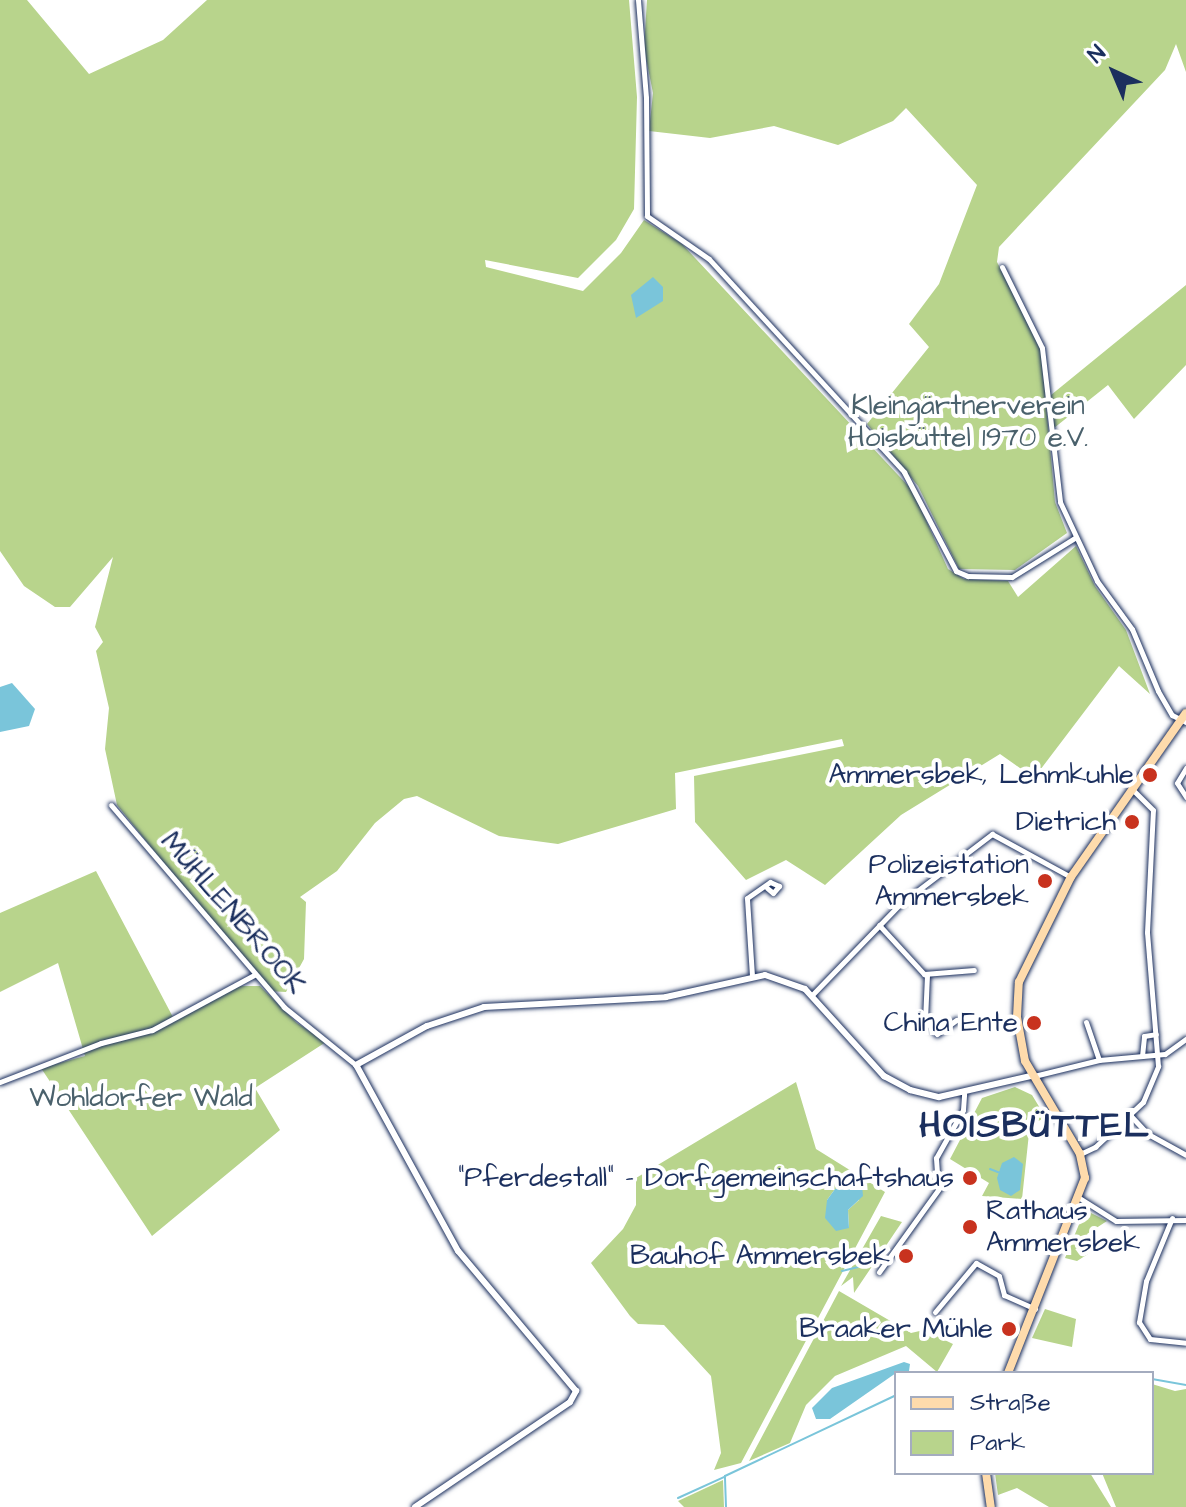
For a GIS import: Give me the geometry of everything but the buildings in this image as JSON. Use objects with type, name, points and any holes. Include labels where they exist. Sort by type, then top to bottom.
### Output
[{"type":"main road","points":[[1009,1371],[1081,1199],[1085,1178],[1080,1154],[1031,1076],[1017,1017],[1019,982],[1071,877],[1185,718]]},
{"type":"main road","points":[[986,1475],[991,1507]]},
{"type":"street","points":[[638,0],[646,110],[643,202],[650,220],[709,259],[904,472],[956,571],[1012,577],[1076,537]]},
{"type":"street","points":[[1002,267],[1039,338],[1056,489],[1097,581],[1132,629],[1158,691],[1172,715],[1185,718]]},
{"type":"street","points":[[1186,768],[1177,783],[1186,797]]},
{"type":"street","points":[[1080,1154],[1095,1147],[1151,1091],[1158,1056],[1147,932],[1153,810],[1133,790]]},
{"type":"street","name":"MÜHLENBROOK","points":[[111,805],[284,1007],[356,1065],[458,1251],[576,1391],[570,1402],[415,1507]]},
{"type":"street","points":[[812,995],[879,925],[935,876],[996,833],[1071,877]]},
{"type":"street","points":[[752,976],[747,898],[767,888]]},
{"type":"street","points":[[879,925],[927,975],[925,1020],[937,1034],[956,1020]]},
{"type":"street","points":[[927,975],[974,970]]},
{"type":"street","points":[[0,1082],[101,1043],[152,1030],[254,975]]},
{"type":"street","points":[[356,1065],[427,1026],[484,1007],[666,997],[752,976],[782,977],[812,995],[884,1076],[929,1096],[964,1094],[1099,1060],[1158,1056],[1186,1039]]},
{"type":"street","points":[[1086,1022],[1099,1060]]},
{"type":"street","points":[[1142,1056],[1144,1036],[1156,1034]]},
{"type":"street","points":[[879,1272],[941,1185],[936,1158],[963,1110],[964,1094]]},
{"type":"street","points":[[1130,1115],[1148,1134],[1186,1155]]},
{"type":"street","points":[[1081,1199],[1116,1221],[1186,1220]]},
{"type":"street","points":[[1172,1218],[1146,1281],[1139,1322],[1150,1339],[1186,1343]]},
{"type":"street","points":[[935,1312],[976,1263],[999,1276],[1004,1295],[1035,1309]]},
{"type":"green space","points":[[0,0],[27,0],[89,74],[163,40],[207,0],[629,0],[637,97],[634,209],[616,240],[578,278],[485,260],[486,267],[583,291],[621,253],[644,220],[682,244],[913,491],[948,569],[964,579],[1008,581],[1018,597],[1076,546],[1095,586],[1126,630],[1150,694],[1119,666],[1034,778],[1000,754],[901,815],[825,885],[786,860],[746,880],[695,822],[694,776],[844,746],[842,739],[675,773],[676,809],[558,844],[499,836],[417,796],[404,799],[375,823],[337,871],[300,897],[306,902],[304,959],[286,992],[267,991],[117,805],[105,749],[109,708],[96,651],[103,642],[95,627],[113,557],[70,607],[55,607],[24,586],[0,551]]},
{"type":"green space","name":"Kleingärtnerverein Hoisbüttel 1970 e.V.","points":[[647,0],[1186,0],[1186,72],[1176,44],[1165,70],[999,247],[997,262],[1041,348],[1055,502],[1067,533],[1015,570],[959,569],[918,486],[867,424],[929,347],[909,324],[939,284],[977,185],[906,108],[893,121],[838,145],[774,126],[710,138],[649,131],[653,93],[644,48]]},
{"type":"green space","points":[[1186,285],[1186,365],[1134,419],[1108,385],[1054,428],[1051,395]]},
{"type":"green space","name":"Wohldorfer Wald","points":[[96,871],[175,1021],[238,986],[260,986],[297,1023],[326,1042],[255,1088],[280,1130],[152,1236],[41,1068],[85,1056],[58,963],[0,992],[0,913]]},
{"type":"green space","points":[[796,1082],[816,1149],[885,1192],[741,1463],[714,1470],[721,1453],[711,1376],[664,1325],[638,1324],[591,1263],[623,1229],[636,1205],[636,1178]],"holes":[[[854,1183],[859,1200],[848,1210],[849,1228],[827,1200],[835,1189]]]},
{"type":"green space","points":[[1015,1087],[1032,1095],[1046,1118],[1030,1124],[1022,1199],[982,1196],[989,1183],[950,1159],[982,1098]]},
{"type":"green space","points":[[1085,1210],[1107,1221],[1087,1234],[1096,1249],[1077,1261],[1065,1258]]},
{"type":"green space","points":[[881,1216],[902,1222],[854,1293],[853,1277],[841,1286]]},
{"type":"green space","points":[[839,1291],[911,1333],[924,1330],[953,1344],[938,1371],[906,1346],[835,1376],[806,1405],[790,1443],[749,1461]]},
{"type":"green space","points":[[1045,1309],[1076,1319],[1072,1347],[1032,1338]]},
{"type":"green space","points":[[1154,1385],[1175,1391],[1186,1389],[1186,1507],[1116,1507],[1103,1475],[1154,1475]]},
{"type":"green space","points":[[995,1475],[1091,1475],[1111,1507],[1049,1507],[1017,1488],[998,1495]]},
{"type":"green space","points":[[723,1480],[724,1507],[684,1507],[678,1501]]},
{"type":"water","points":[[653,277],[663,287],[663,301],[636,318],[631,295]]},
{"type":"water","points":[[12,683],[35,709],[29,726],[0,732],[0,687]]},
{"type":"water","points":[[1014,1157],[1023,1164],[1020,1190],[1011,1196],[1000,1190],[997,1178],[1002,1163]]},
{"type":"water","points":[[854,1183],[862,1185],[863,1196],[848,1210],[849,1228],[836,1231],[825,1218],[827,1200],[835,1189]]},
{"type":"water","points":[[904,1362],[910,1364],[909,1371],[894,1371],[894,1374],[830,1419],[816,1419],[812,1408],[832,1388]]},
{"type":"waterway","points":[[990,1169],[998,1172]]},
{"type":"waterway","points":[[842,1271],[862,1266]]},
{"type":"waterway","points":[[1154,1379],[1186,1385]]},
{"type":"waterway","points":[[726,1507],[725,1476],[894,1396]]},
{"type":"waterway","points":[[678,1498],[724,1477]]},
{"type":"place","name":"Ammersbek, Lehmkuhle","points":[[1150,775]]},
{"type":"place","name":"Dietrich","points":[[1132,822]]},
{"type":"place","name":"Polizeistation Ammersbek","points":[[1045,881]]},
{"type":"place","name":"China Ente","points":[[1034,1023]]},
{"type":"place","name":"\"Pferdestall\" - Dorfgemeinschaftshaus","points":[[970,1178]]},
{"type":"place","name":"Rathaus Ammersbek","points":[[970,1227]]},
{"type":"place","name":"Bauhof Ammersbek","points":[[906,1256]]},
{"type":"place","name":"Braaker Mühle","points":[[1009,1329]]},
{"type":"district","name":"HOISBÜTTEL","points":[[1035,1126]]}]
